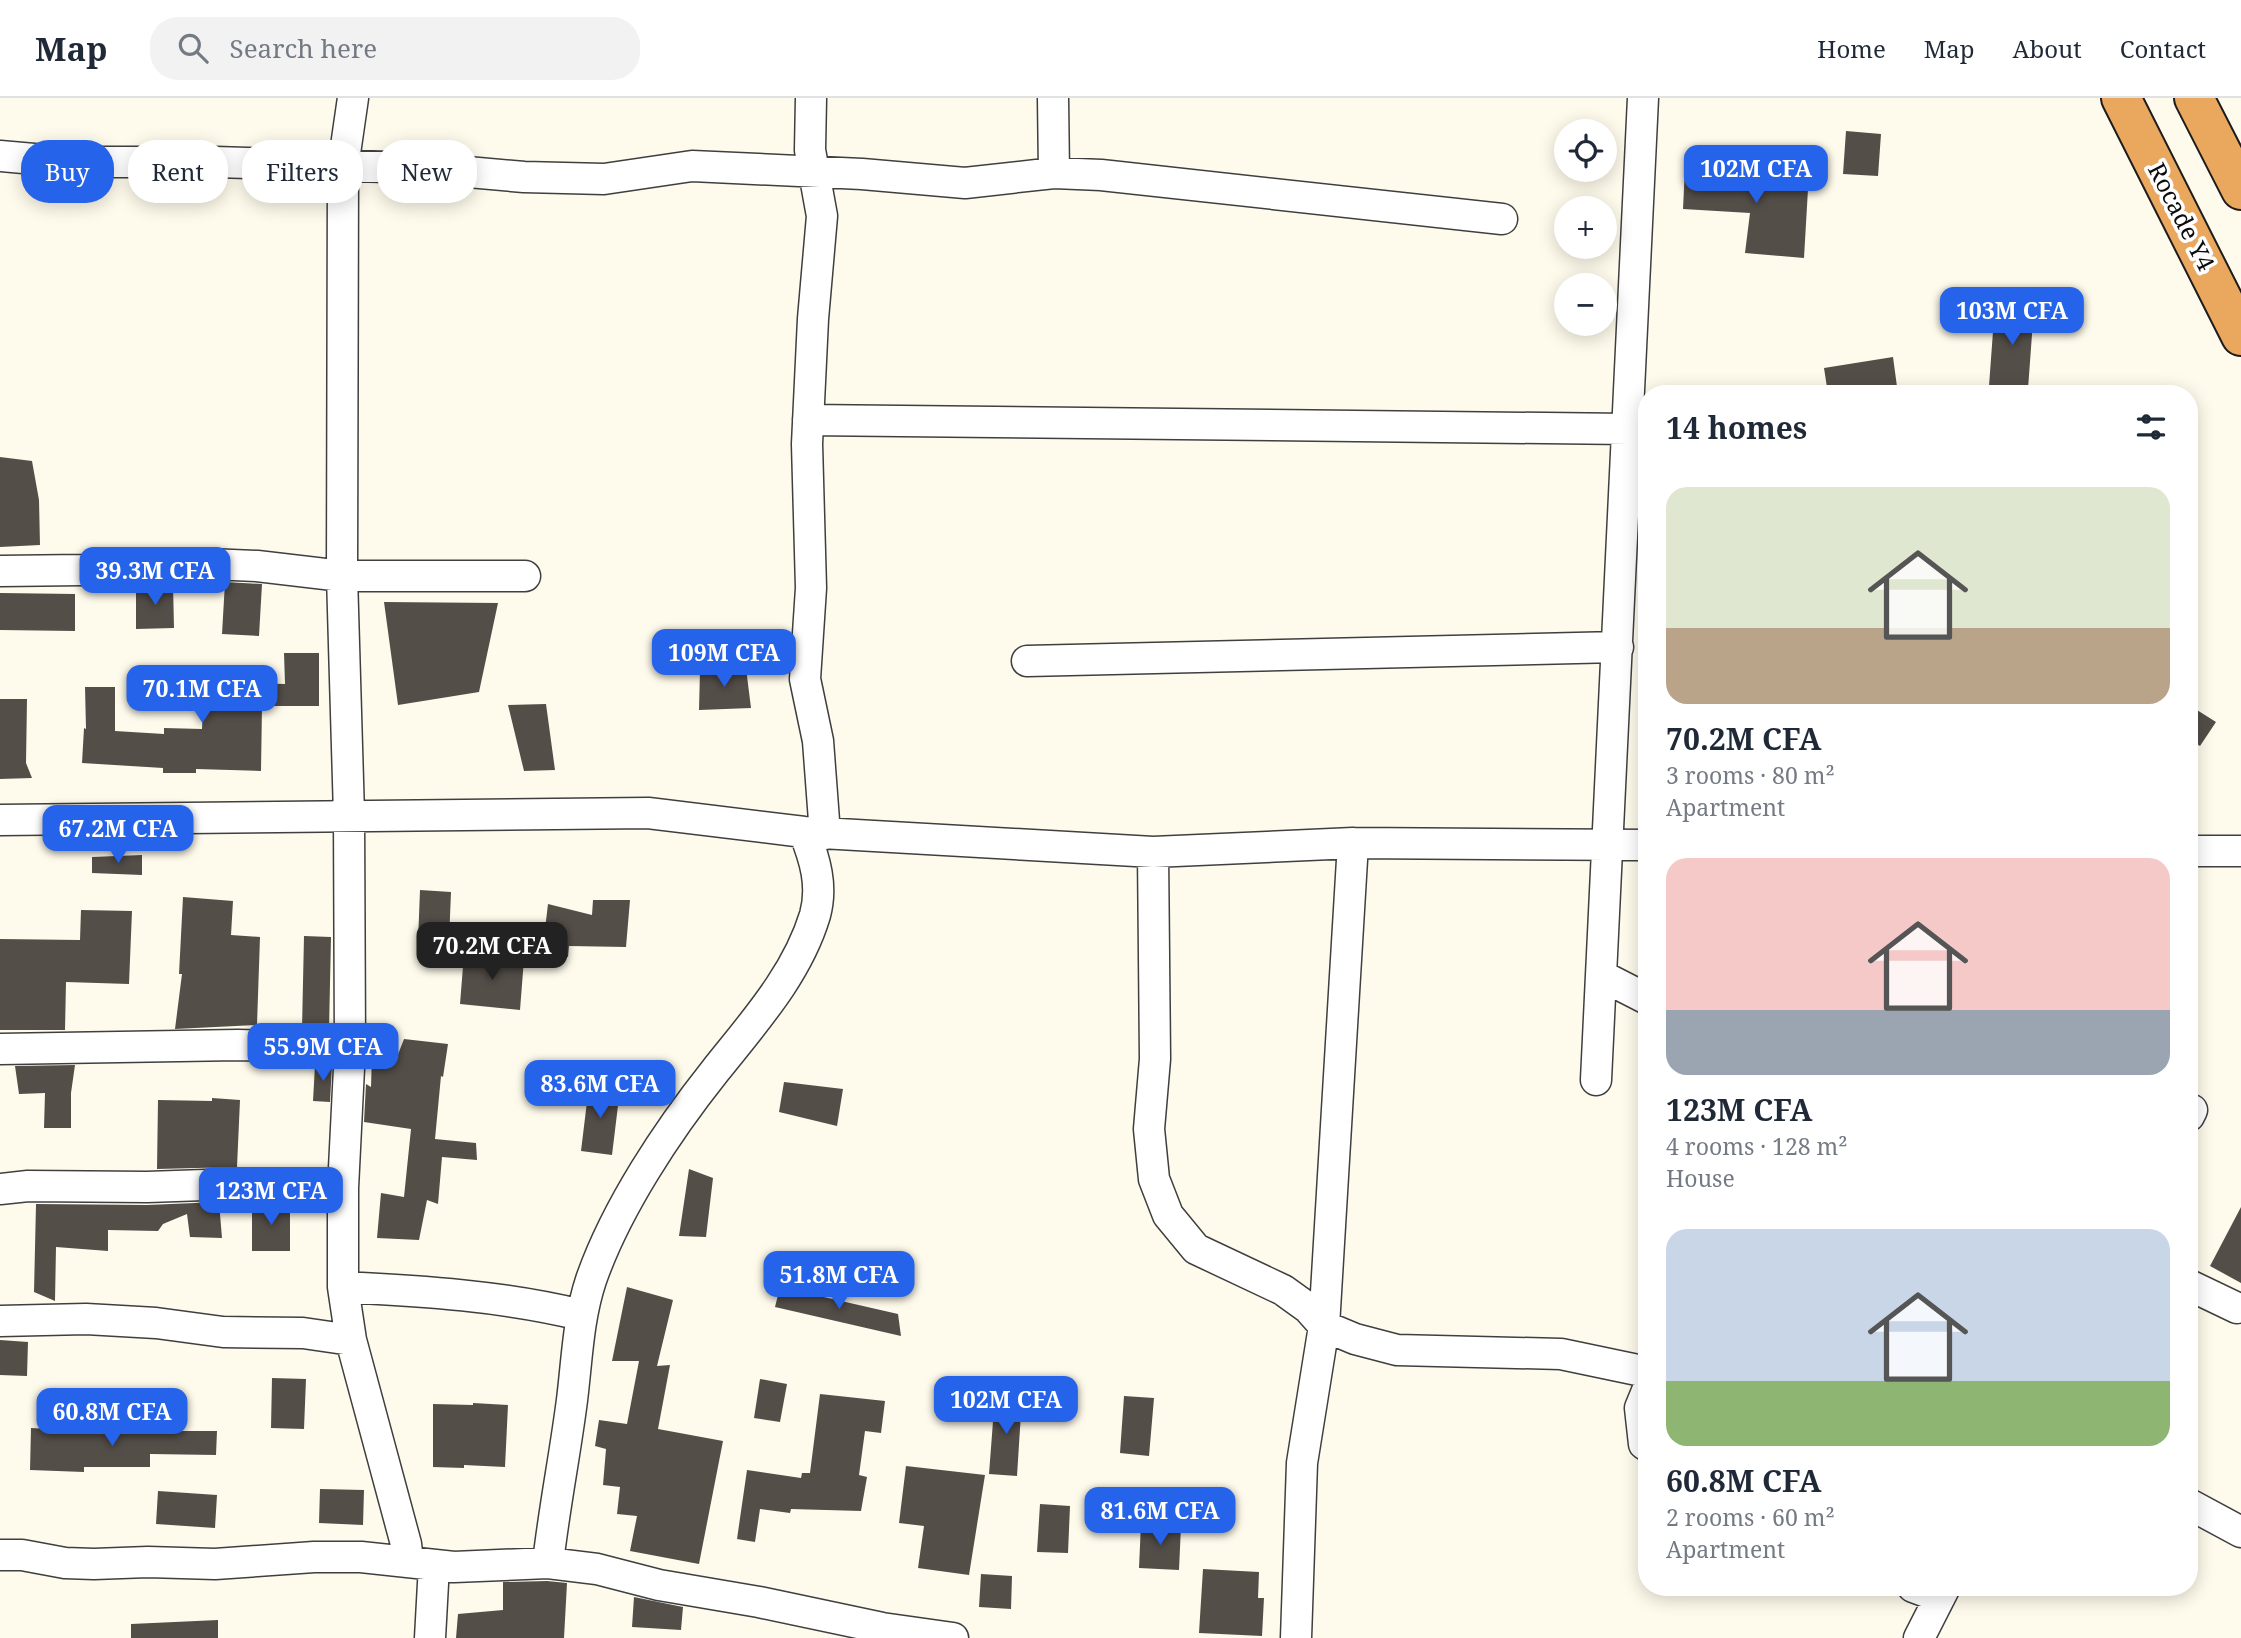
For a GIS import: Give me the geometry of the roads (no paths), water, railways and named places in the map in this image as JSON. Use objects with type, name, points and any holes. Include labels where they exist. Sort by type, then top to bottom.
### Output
[{"type":"highway","name":"Rocade Y4","points":[[2121,98],[2241,336]]},
{"type":"highway","points":[[2194,98],[2241,190]]},
{"type":"street","points":[[347,140],[353,98]]},
{"type":"street","points":[[548,1563],[572,1401],[581,1315],[591,1280],[624,1206],[677,1123],[772,999],[807,936],[815,913],[819,889],[814,859],[818,741],[804,679],[811,588],[807,444],[813,319],[822,216],[810,150],[811,98]]},
{"type":"street","points":[[1053,98],[1054,173]]},
{"type":"street","points":[[1596,1080],[1618,647],[1636,470],[1628,429],[1643,98]]},
{"type":"street","points":[[0,156],[68,162],[242,163]]},
{"type":"street","points":[[363,167],[423,168],[524,177],[604,179],[692,166],[862,174],[964,183],[1054,173],[1101,175],[1503,219]]},
{"type":"street","points":[[343,203],[342,576],[349,815],[350,1048],[342,1188],[343,1287],[351,1340],[406,1544],[421,1563],[430,1638]]},
{"type":"street","points":[[808,420],[1628,429]]},
{"type":"street","points":[[0,570],[83,570],[209,564],[257,566],[342,576],[525,576]]},
{"type":"street","points":[[1027,661],[1618,647]]},
{"type":"street","points":[[0,820],[648,813],[815,833],[1153,852],[1353,843],[1638,845]]},
{"type":"street","points":[[1296,1638],[1302,1463],[1324,1326],[1353,843]]},
{"type":"street","points":[[2198,850],[2241,851]]},
{"type":"street","points":[[1153,852],[1155,1059],[1149,1129],[1154,1180],[1168,1215],[1196,1249],[1283,1290],[1308,1308],[1324,1326],[1355,1339],[1397,1350],[1561,1354],[1638,1370]]},
{"type":"street","points":[[1602,976],[1638,994]]},
{"type":"street","points":[[0,1049],[226,1045],[350,1048]]},
{"type":"street","points":[[0,1189],[28,1186],[147,1187],[234,1184],[342,1188]]},
{"type":"street","points":[[343,1287],[421,1292],[539,1305],[581,1315]]},
{"type":"street","points":[[2198,1289],[2237,1308]]},
{"type":"street","points":[[0,1321],[86,1319],[156,1323],[223,1332],[303,1333],[351,1340]]},
{"type":"street","points":[[2198,1509],[2241,1532]]},
{"type":"street","points":[[0,1555],[94,1564],[215,1564],[314,1557],[361,1557],[454,1567],[548,1563],[597,1569],[659,1585],[759,1602],[881,1628],[953,1638]]},
{"type":"street","points":[[1919,1638],[1932,1596]]}]
